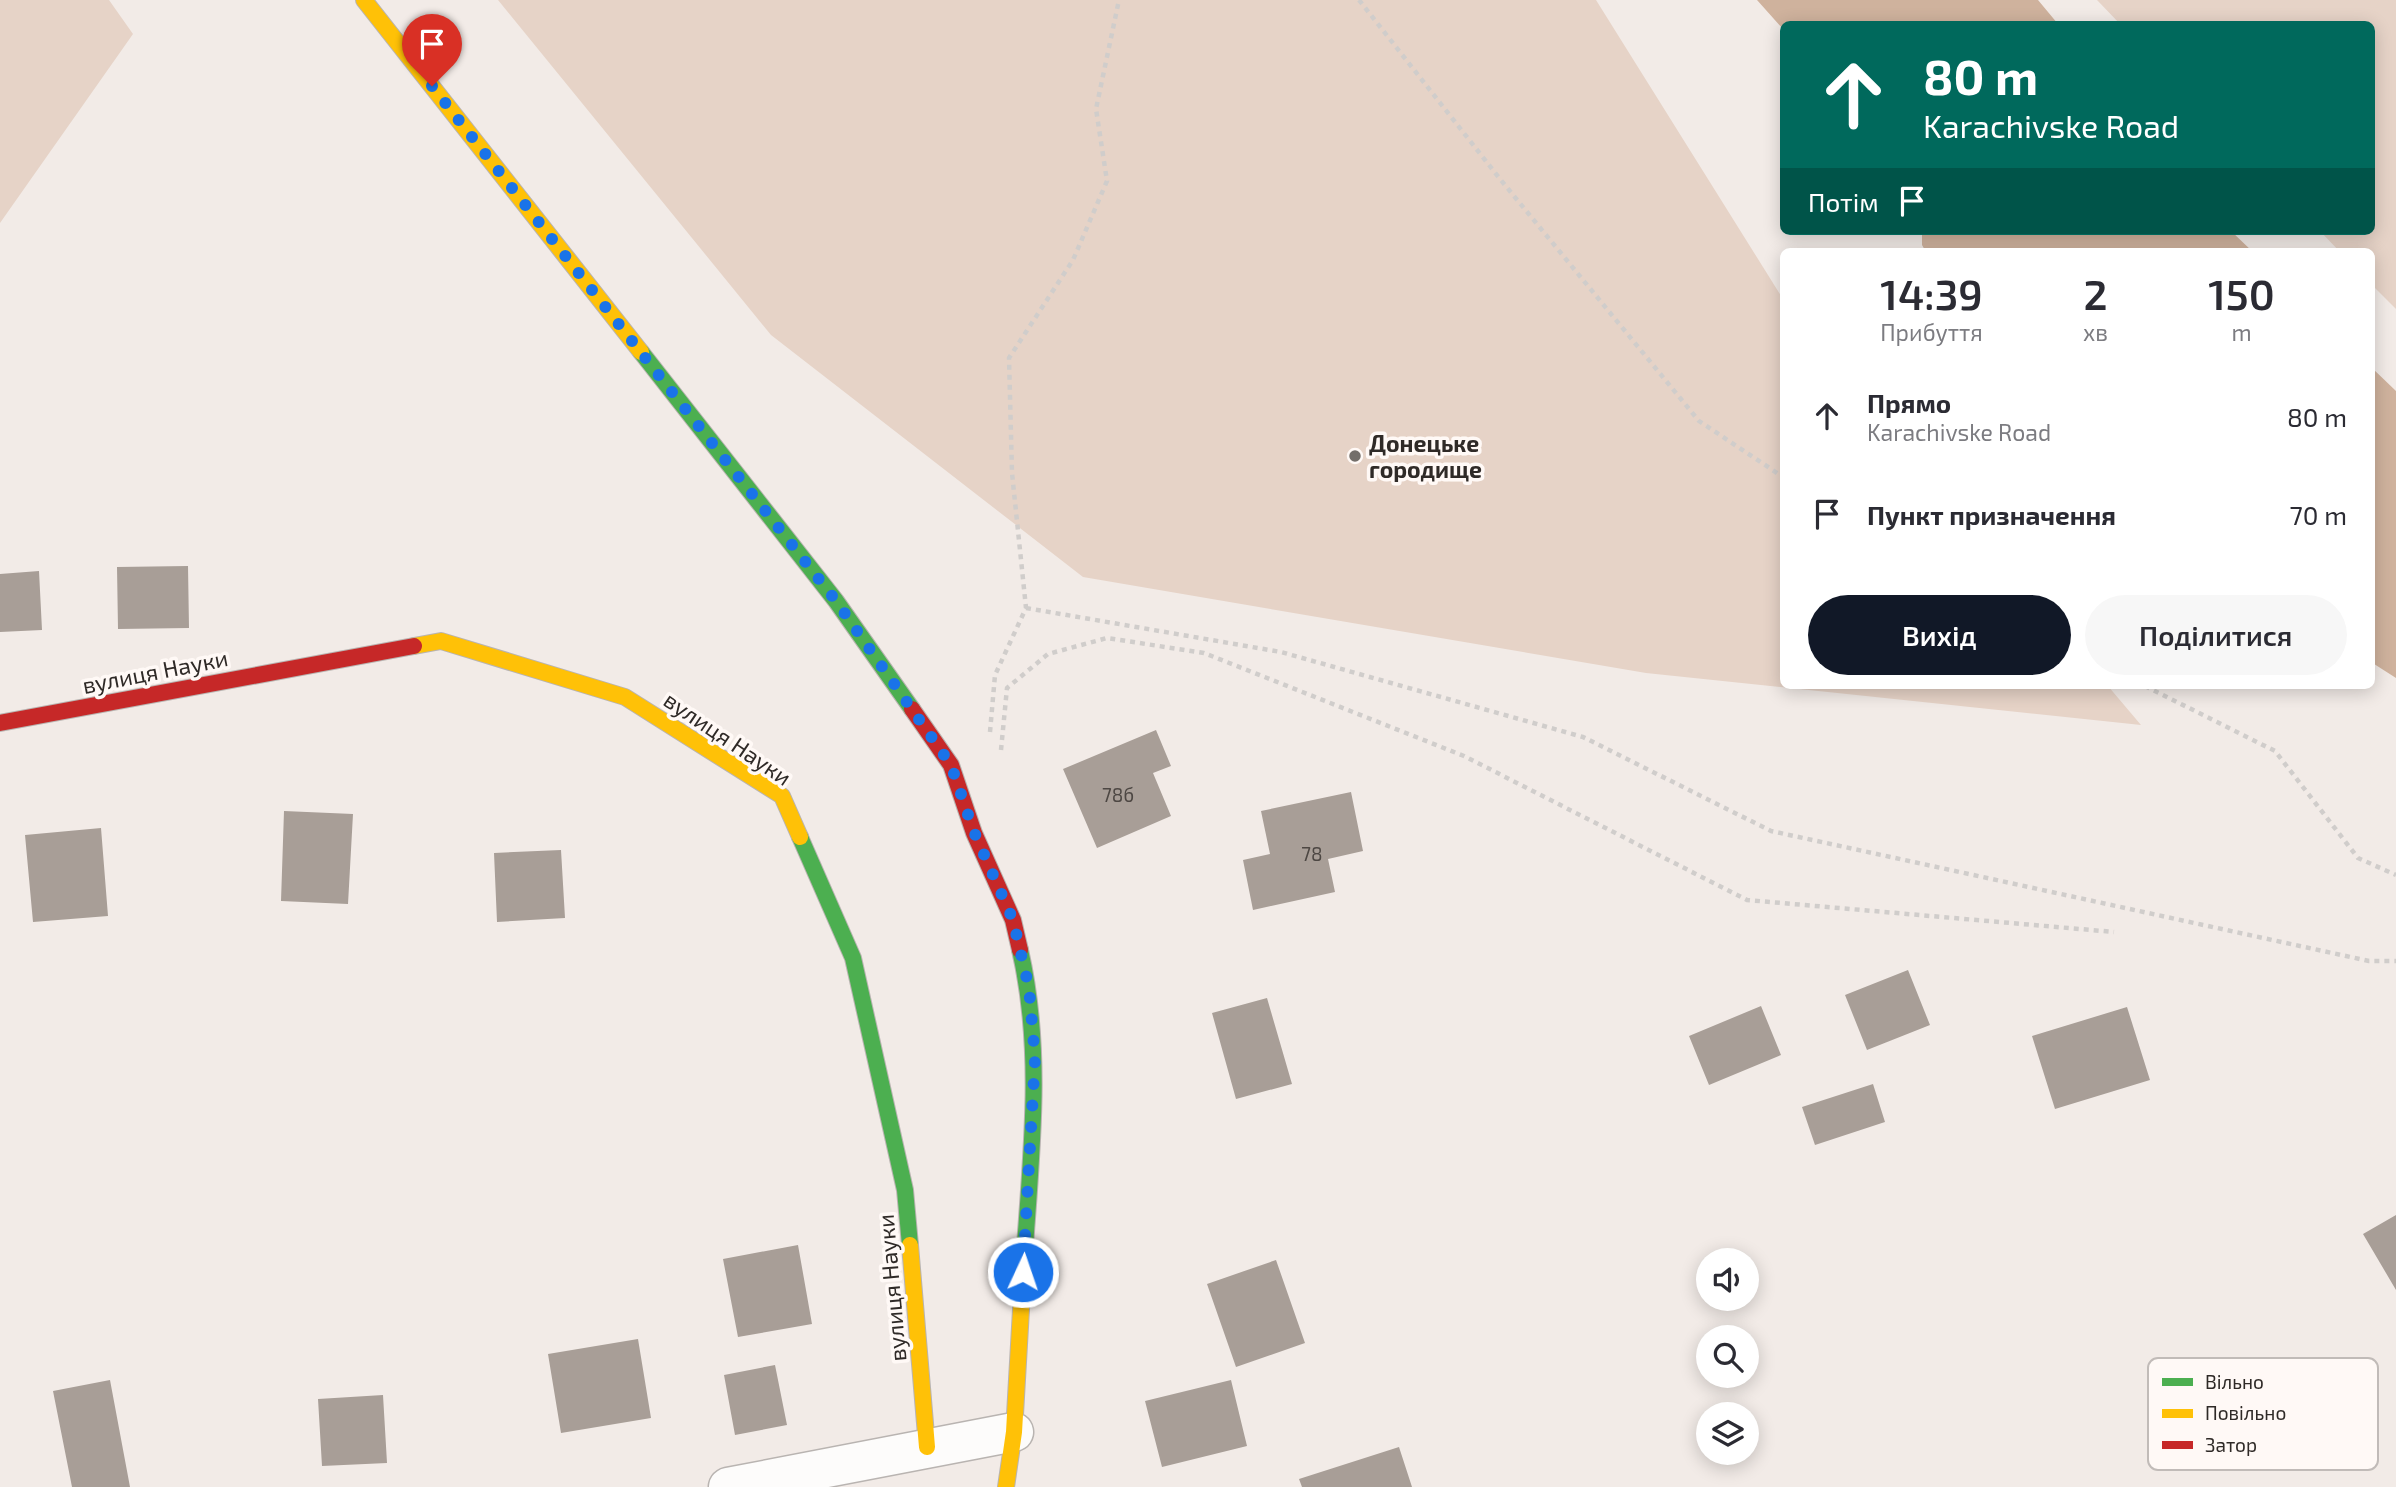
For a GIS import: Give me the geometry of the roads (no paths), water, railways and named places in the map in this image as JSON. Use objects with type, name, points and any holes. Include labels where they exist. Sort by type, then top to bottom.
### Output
[{"type":"main road","points":[[364,0],[836,601],[951,765],[974,832],[1013,920],[1029,988],[1035,1058],[1014,1432],[1006,1487]]},
{"type":"main road","name":"вулиця Науки","points":[[0,723],[441,641],[625,697],[782,796],[853,958],[902,1177],[927,1447]]},
{"type":"street","points":[[728,1487],[1014,1432]]},
{"type":"place","name":"Донецьке городище","points":[[1355,456]]}]
